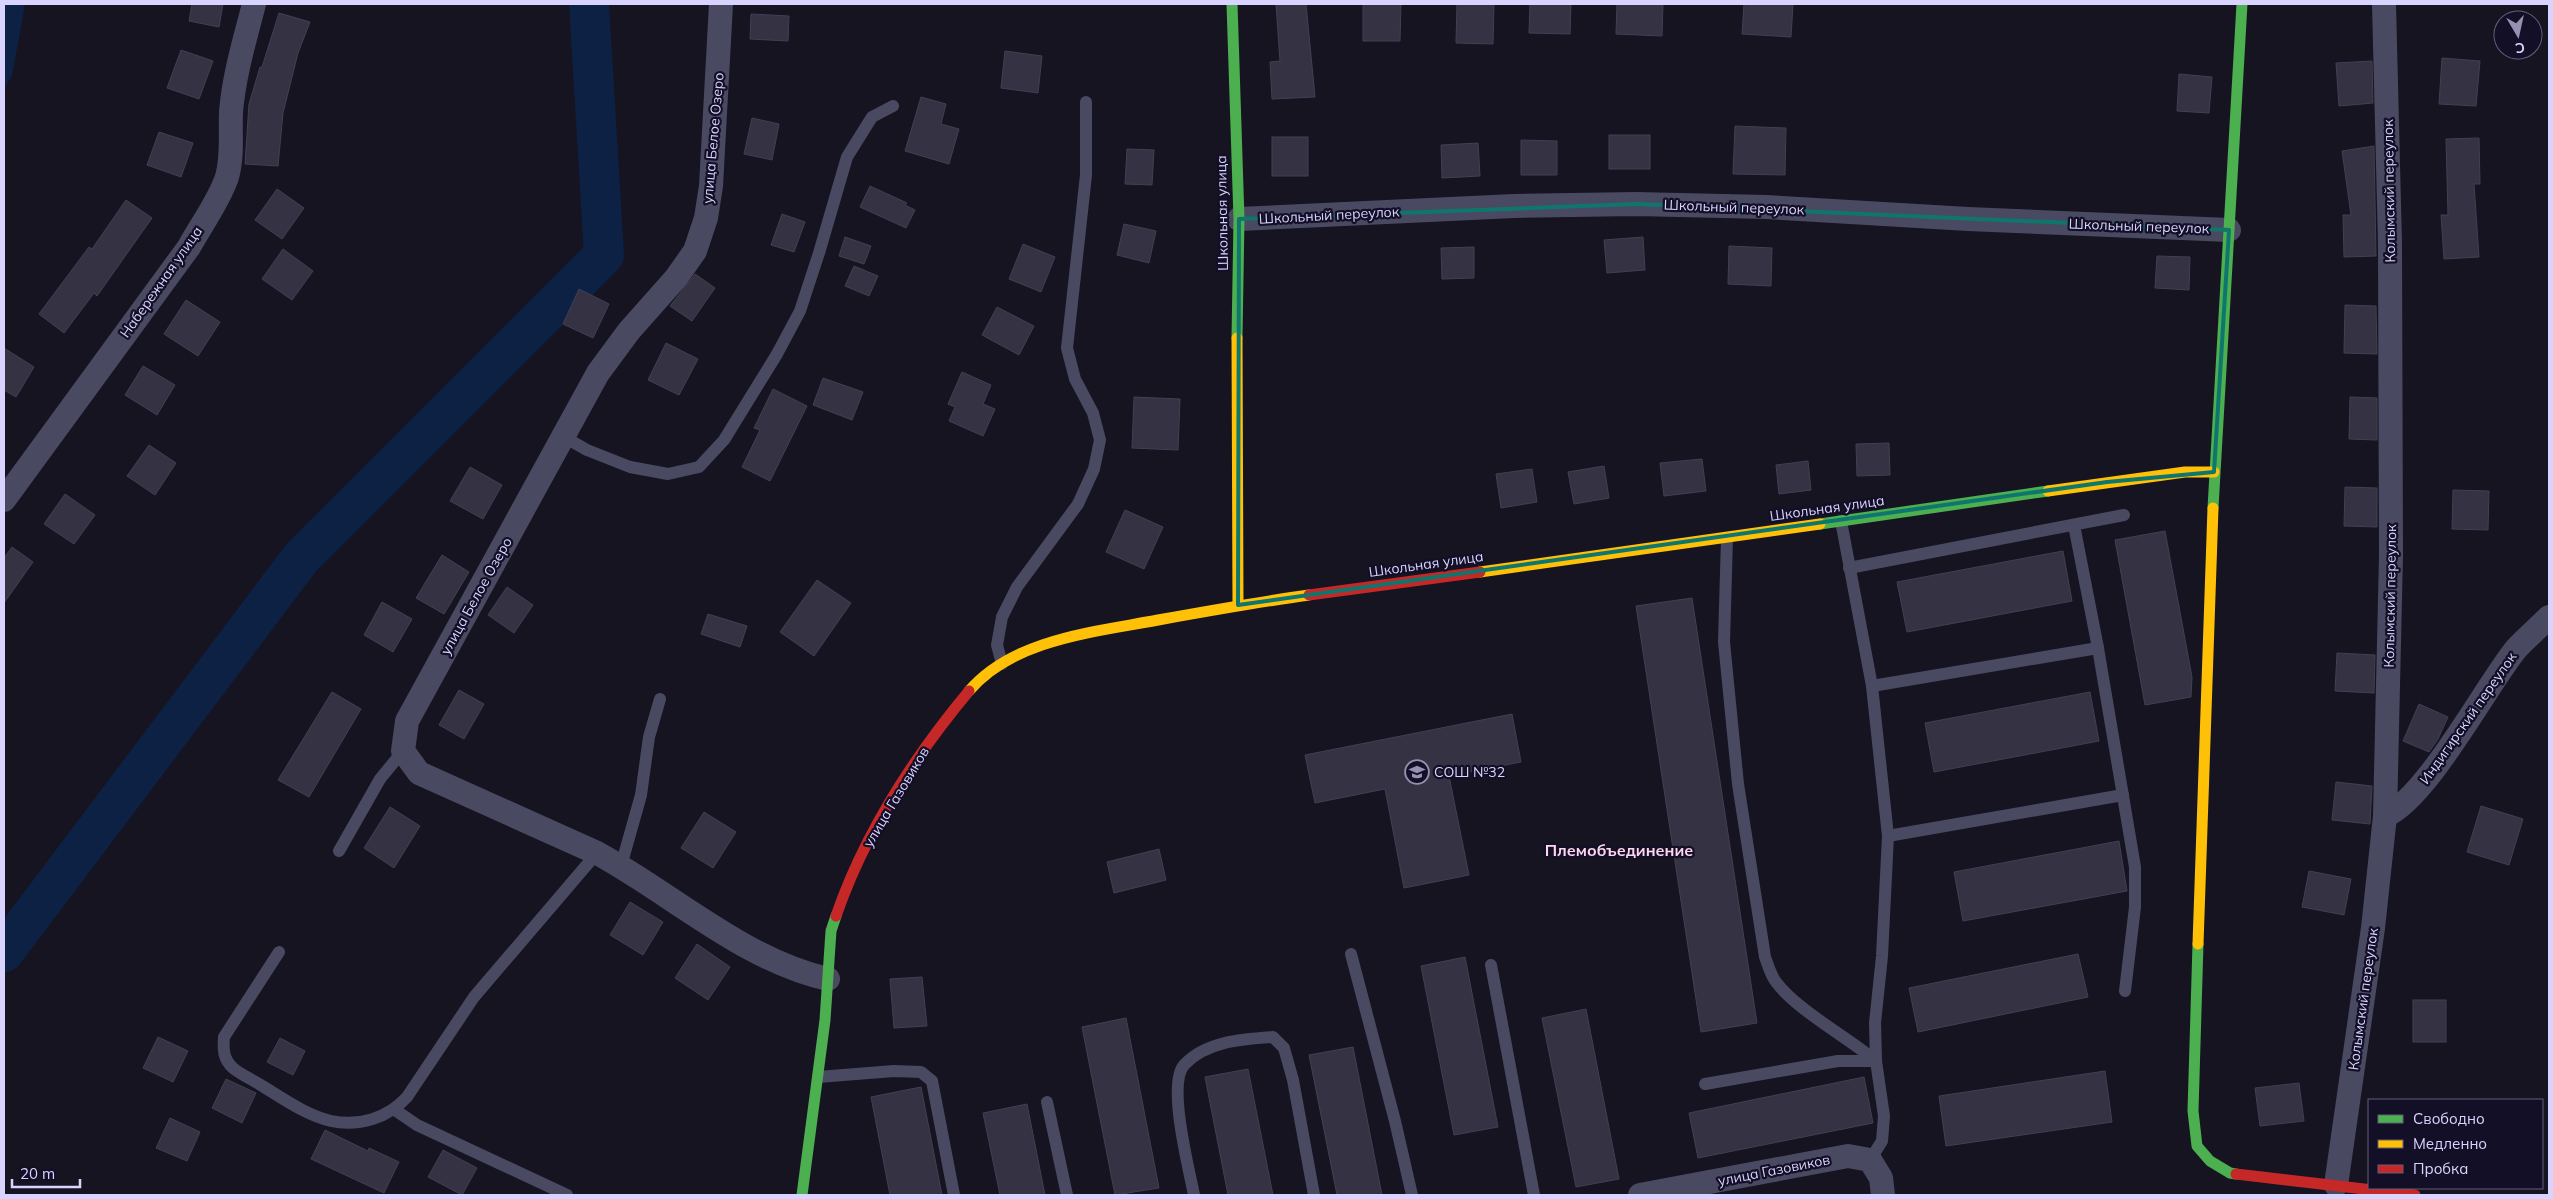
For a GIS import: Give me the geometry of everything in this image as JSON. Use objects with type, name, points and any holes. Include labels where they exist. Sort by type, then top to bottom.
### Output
[{"type":"street","name":"Набережная улица","points":[[4,500],[189,247],[227,177],[231,111],[240,59],[254,4]]},
{"type":"street","name":"улица Белое Озеро","points":[[403,751],[407,721],[598,373],[629,331],[676,278],[695,251],[706,218],[711,186],[721,4]]},
{"type":"street","name":"Школьная улица","points":[[1232,4],[1239,219],[1236,446],[1238,605],[1727,538],[2107,482],[2185,472],[2214,472]]},
{"type":"street","points":[[2242,4],[2214,472],[2196,976],[2193,1111],[2197,1146],[2210,1161],[2230,1173],[2415,1195]]},
{"type":"street","name":"Колымский переулок","points":[[2336,1185],[2373,928],[2386,816],[2391,555],[2390,244],[2384,4]]},
{"type":"street","name":"Школьный переулок","points":[[1239,219],[1514,206],[1636,204],[1766,207],[1968,219],[2229,230]]},
{"type":"street","name":"улица Газовиков","points":[[802,1195],[818,1077],[831,931],[850,876],[878,825],[935,732],[981,677],[1002,664],[1032,650],[1080,635],[1238,605]]},
{"type":"street","name":"Индигирский переулок","points":[[2386,816],[2396,811],[2413,794],[2442,756],[2517,648],[2549,617]]},
{"type":"street","points":[[403,751],[419,773],[597,853],[621,866],[720,930],[780,963],[828,979]]},
{"type":"street","name":"улица Газовиков","points":[[1640,1195],[1848,1156],[1870,1160]]},
{"type":"street","points":[[1870,1160],[1881,1178],[1883,1195]]},
{"type":"lane","points":[[1002,664],[997,645],[1002,617],[1016,587],[1078,504],[1094,469],[1100,440],[1093,413],[1076,378],[1067,348],[1086,175],[1086,102]]},
{"type":"lane","points":[[564,437],[587,450],[630,467],[668,474],[699,466],[724,440],[777,354],[800,311],[847,157],[872,117],[893,106]]},
{"type":"lane","points":[[1849,568],[2124,515]]},
{"type":"lane","points":[[1841,521],[1872,686],[1888,836],[1882,956],[1874,1023],[1876,1061],[1884,1116],[1882,1141],[1870,1160]]},
{"type":"lane","points":[[2074,525],[2098,648],[2135,867],[2135,907],[2125,991]]},
{"type":"lane","points":[[1727,538],[1724,642],[1738,784],[1765,957],[1775,981],[1797,1003],[1854,1042],[1876,1061]]},
{"type":"lane","points":[[1872,686],[2098,648]]},
{"type":"lane","points":[[621,866],[641,795],[648,737],[660,699]]},
{"type":"lane","points":[[339,851],[380,779],[403,751]]},
{"type":"lane","points":[[1888,836],[2123,795]]},
{"type":"lane","points":[[279,952],[224,1037],[223,1053],[232,1068],[306,1112],[331,1121],[357,1122],[382,1117],[395,1110],[407,1097],[474,997],[597,853]]},
{"type":"lane","points":[[1351,954],[1412,1195]]},
{"type":"lane","points":[[1491,965],[1534,1195]]},
{"type":"lane","points":[[1194,1195],[1176,1088],[1183,1066],[1200,1050],[1242,1039],[1273,1038],[1284,1048],[1293,1080],[1314,1195]]},
{"type":"lane","points":[[1705,1084],[1838,1061],[1876,1061]]},
{"type":"lane","points":[[818,1077],[894,1071],[921,1072],[932,1081],[954,1195]]},
{"type":"lane","points":[[1047,1102],[1067,1195]]},
{"type":"lane","points":[[395,1110],[417,1125],[567,1195]]},
{"type":"highlighted area","points":[[1636,204],[2229,230],[2214,472],[2107,482],[1238,605],[1239,219]]},
{"type":"water","points":[[4,4],[25,4],[12,76],[4,88]]},
{"type":"building","points":[[192,4],[223,4],[219,27],[189,21]]},
{"type":"building","points":[[1276,4],[1306,4],[1315,97],[1272,99],[1270,62],[1280,61]]},
{"type":"building","points":[[1363,4],[1401,4],[1400,41],[1363,41]]},
{"type":"building","points":[[1457,4],[1494,4],[1493,44],[1456,43]]},
{"type":"building","points":[[1530,4],[1571,4],[1570,34],[1529,33]]},
{"type":"building","points":[[1617,4],[1663,4],[1662,36],[1616,34]]},
{"type":"building","points":[[1744,4],[1793,4],[1791,37],[1742,34]]},
{"type":"building","points":[[279,13],[310,22],[298,53],[283,113],[278,166],[245,164],[249,104]]},
{"type":"building","points":[[751,14],[789,16],[788,41],[750,39]]},
{"type":"building","points":[[181,50],[213,61],[199,99],[167,88]]},
{"type":"building","points":[[1005,51],[1042,56],[1038,93],[1001,88]]},
{"type":"building","points":[[2442,58],[2480,61],[2476,106],[2439,104]]},
{"type":"building","points":[[2372,61],[2373,103],[2339,106],[2336,63]]},
{"type":"building","points":[[2179,74],[2212,77],[2209,113],[2177,111]]},
{"type":"building","points":[[921,97],[946,104],[941,124],[959,129],[949,164],[905,151]]},
{"type":"building","points":[[752,118],[779,124],[772,160],[744,154]]},
{"type":"building","points":[[1735,126],[1786,128],[1785,175],[1733,174]]},
{"type":"building","points":[[159,132],[193,143],[181,177],[147,165]]},
{"type":"building","points":[[1609,135],[1650,135],[1650,169],[1609,169]]},
{"type":"building","points":[[1272,137],[1308,137],[1308,176],[1272,176]]},
{"type":"building","points":[[2479,138],[2480,184],[2474,184],[2479,257],[2444,259],[2441,215],[2448,215],[2446,139]]},
{"type":"building","points":[[1521,140],[1557,141],[1557,175],[1521,175]]},
{"type":"building","points":[[1478,143],[1480,176],[1442,178],[1441,145]]},
{"type":"building","points":[[2374,146],[2376,256],[2344,257],[2343,215],[2351,215],[2342,151]]},
{"type":"building","points":[[1127,149],[1154,150],[1152,185],[1125,184]]},
{"type":"building","points":[[870,186],[907,203],[905,205],[915,210],[906,228],[860,207]]},
{"type":"building","points":[[277,189],[304,208],[282,239],[255,220]]},
{"type":"building","points":[[126,200],[152,218],[97,296],[94,293],[64,333],[39,314],[89,247],[92,249]]},
{"type":"building","points":[[782,214],[805,222],[794,252],[771,245]]},
{"type":"building","points":[[1124,224],[1156,231],[1149,263],[1117,255]]},
{"type":"building","points":[[845,237],[871,246],[864,264],[839,256]]},
{"type":"building","points":[[1643,237],[1645,270],[1607,273],[1604,240]]},
{"type":"building","points":[[1023,244],[1055,257],[1041,292],[1009,279]]},
{"type":"building","points":[[1729,246],[1772,248],[1771,286],[1728,284]]},
{"type":"building","points":[[1474,247],[1474,278],[1442,279],[1441,248]]},
{"type":"building","points":[[283,249],[313,271],[292,300],[262,279]]},
{"type":"building","points":[[2157,256],[2190,257],[2189,290],[2155,288]]},
{"type":"building","points":[[854,266],[878,276],[869,296],[845,286]]},
{"type":"building","points":[[695,274],[715,288],[692,321],[670,306]]},
{"type":"building","points":[[579,289],[609,304],[593,338],[563,324]]},
{"type":"building","points":[[186,300],[220,322],[198,356],[164,334]]},
{"type":"building","points":[[2345,305],[2376,306],[2377,354],[2344,353]]},
{"type":"building","points":[[997,307],[1034,326],[1019,355],[982,335]]},
{"type":"building","points":[[666,343],[698,359],[679,395],[648,380]]},
{"type":"building","points":[[4,348],[34,367],[16,397],[4,390]]},
{"type":"building","points":[[143,366],[175,385],[157,415],[125,395]]},
{"type":"building","points":[[962,372],[991,385],[983,404],[995,409],[983,436],[949,421],[955,407],[948,404]]},
{"type":"building","points":[[823,378],[863,392],[852,420],[813,405]]},
{"type":"building","points":[[773,389],[807,406],[770,481],[742,467],[760,430],[754,428]]},
{"type":"building","points":[[1134,397],[1180,399],[1178,450],[1132,448]]},
{"type":"building","points":[[2350,397],[2377,398],[2377,440],[2349,439]]},
{"type":"building","points":[[1889,443],[1890,475],[1857,476],[1856,444]]},
{"type":"building","points":[[149,445],[176,463],[155,495],[127,476]]},
{"type":"building","points":[[1702,459],[1706,491],[1664,496],[1660,463]]},
{"type":"building","points":[[1808,461],[1811,490],[1779,494],[1776,465]]},
{"type":"building","points":[[1604,466],[1609,498],[1574,504],[1568,472]]},
{"type":"building","points":[[470,467],[502,485],[483,519],[450,501]]},
{"type":"building","points":[[1532,469],[1537,502],[1501,508],[1496,474]]},
{"type":"building","points":[[2345,487],[2377,488],[2377,527],[2344,526]]},
{"type":"building","points":[[2453,490],[2489,491],[2488,530],[2452,529]]},
{"type":"building","points":[[65,494],[95,515],[74,544],[44,524]]},
{"type":"building","points":[[1125,510],[1163,527],[1144,569],[1106,552]]},
{"type":"building","points":[[2165,531],[2192,677],[2191,697],[2145,705],[2115,540]]},
{"type":"building","points":[[12,547],[33,562],[4,603],[4,558]]},
{"type":"building","points":[[2063,551],[2072,601],[1907,632],[1897,582]]},
{"type":"building","points":[[442,555],[469,572],[444,614],[416,598]]},
{"type":"building","points":[[817,580],[851,603],[814,656],[780,632]]},
{"type":"building","points":[[507,587],[533,605],[514,633],[488,615]]},
{"type":"building","points":[[1692,598],[1757,1023],[1701,1032],[1636,606]]},
{"type":"building","points":[[382,602],[412,619],[393,652],[364,635]]},
{"type":"building","points":[[708,614],[747,626],[740,647],[701,634]]},
{"type":"building","points":[[2337,653],[2375,655],[2374,693],[2335,691]]},
{"type":"building","points":[[459,690],[484,704],[464,739],[439,725]]},
{"type":"building","points":[[332,692],[361,709],[309,797],[278,780]]},
{"type":"building","points":[[2090,692],[2099,741],[1934,772],[1925,723]]},
{"type":"building","points":[[2419,704],[2448,717],[2438,739],[2429,752],[2403,741]]},
{"type":"building","points":[[1512,714],[1521,762],[1449,776],[1469,875],[1404,888],[1385,789],[1315,803],[1305,755]]},
{"type":"building","points":[[2336,782],[2372,786],[2370,824],[2332,820]]},
{"type":"building","points":[[2481,806],[2523,819],[2509,865],[2467,852]]},
{"type":"building","points":[[390,807],[420,826],[394,868],[364,848]]},
{"type":"building","points":[[704,812],[736,832],[713,868],[681,848]]},
{"type":"building","points":[[2119,841],[2127,891],[1963,921],[1954,872]]},
{"type":"building","points":[[1159,849],[1166,880],[1114,893],[1107,862]]},
{"type":"building","points":[[2309,871],[2351,879],[2344,915],[2302,907]]},
{"type":"building","points":[[630,902],[663,922],[643,955],[610,935]]},
{"type":"building","points":[[697,944],[730,967],[708,1000],[675,978]]},
{"type":"building","points":[[2078,954],[2088,997],[1918,1032],[1909,988]]},
{"type":"building","points":[[1465,957],[1498,1127],[1454,1135],[1421,966]]},
{"type":"building","points":[[922,977],[927,1026],[894,1028],[890,979]]},
{"type":"building","points":[[2413,1000],[2446,1000],[2446,1042],[2413,1042]]},
{"type":"building","points":[[1586,1009],[1619,1179],[1576,1187],[1542,1018]]},
{"type":"building","points":[[1126,1018],[1159,1188],[1115,1195],[1082,1027]]},
{"type":"building","points":[[158,1037],[188,1051],[173,1082],[143,1068]]},
{"type":"building","points":[[280,1038],[305,1051],[293,1075],[267,1062]]},
{"type":"building","points":[[1353,1047],[1382,1195],[1337,1195],[1309,1055]]},
{"type":"building","points":[[1248,1069],[1273,1195],[1228,1195],[1205,1077]]},
{"type":"building","points":[[2105,1071],[2112,1122],[1946,1146],[1939,1096]]},
{"type":"building","points":[[1864,1077],[1873,1123],[1698,1158],[1689,1113]]},
{"type":"building","points":[[226,1079],[256,1093],[242,1123],[212,1108]]},
{"type":"building","points":[[2299,1083],[2304,1121],[2260,1126],[2255,1088]]},
{"type":"building","points":[[921,1087],[942,1195],[890,1195],[871,1097]]},
{"type":"building","points":[[1027,1104],[1045,1195],[1000,1195],[983,1113]]},
{"type":"building","points":[[170,1118],[200,1132],[187,1161],[156,1148]]},
{"type":"building","points":[[325,1130],[368,1151],[369,1148],[399,1162],[384,1193],[311,1159]]},
{"type":"building","points":[[443,1150],[477,1168],[462,1195],[428,1177]]},
{"type":"waterway","points":[[4,952],[301,558],[604,255],[589,4]]},
{"type":"traffic: fast","points":[[1232,4],[1239,219],[1237,338]]},
{"type":"traffic: fast","points":[[2213,508],[2242,4]]},
{"type":"traffic: fast","points":[[1820,524],[2048,491]]},
{"type":"traffic: fast","points":[[802,1195],[825,1020],[831,931],[836,916]]},
{"type":"traffic: fast","points":[[2198,944],[2193,1111],[2197,1146],[2210,1161],[2230,1173],[2236,1174]]},
{"type":"traffic: slow","points":[[1237,338],[1238,605]]},
{"type":"traffic: slow","points":[[2048,491],[2185,472],[2214,472]]},
{"type":"traffic: slow","points":[[2198,944],[2213,508]]},
{"type":"traffic: slow","points":[[1480,572],[1820,524]]},
{"type":"traffic: slow","points":[[969,691],[987,674],[1008,660],[1056,640],[1108,629],[1309,595]]},
{"type":"traffic: jam","points":[[1309,595],[1480,572]]},
{"type":"traffic: jam","points":[[836,916],[861,856],[892,798],[929,743],[969,691]]},
{"type":"traffic: jam","points":[[2236,1174],[2415,1195]]},
{"type":"place","name":"СОШ №32","points":[[1417,772]]},
{"type":"district","name":"Племобъединение","points":[[1619,850]]}]
